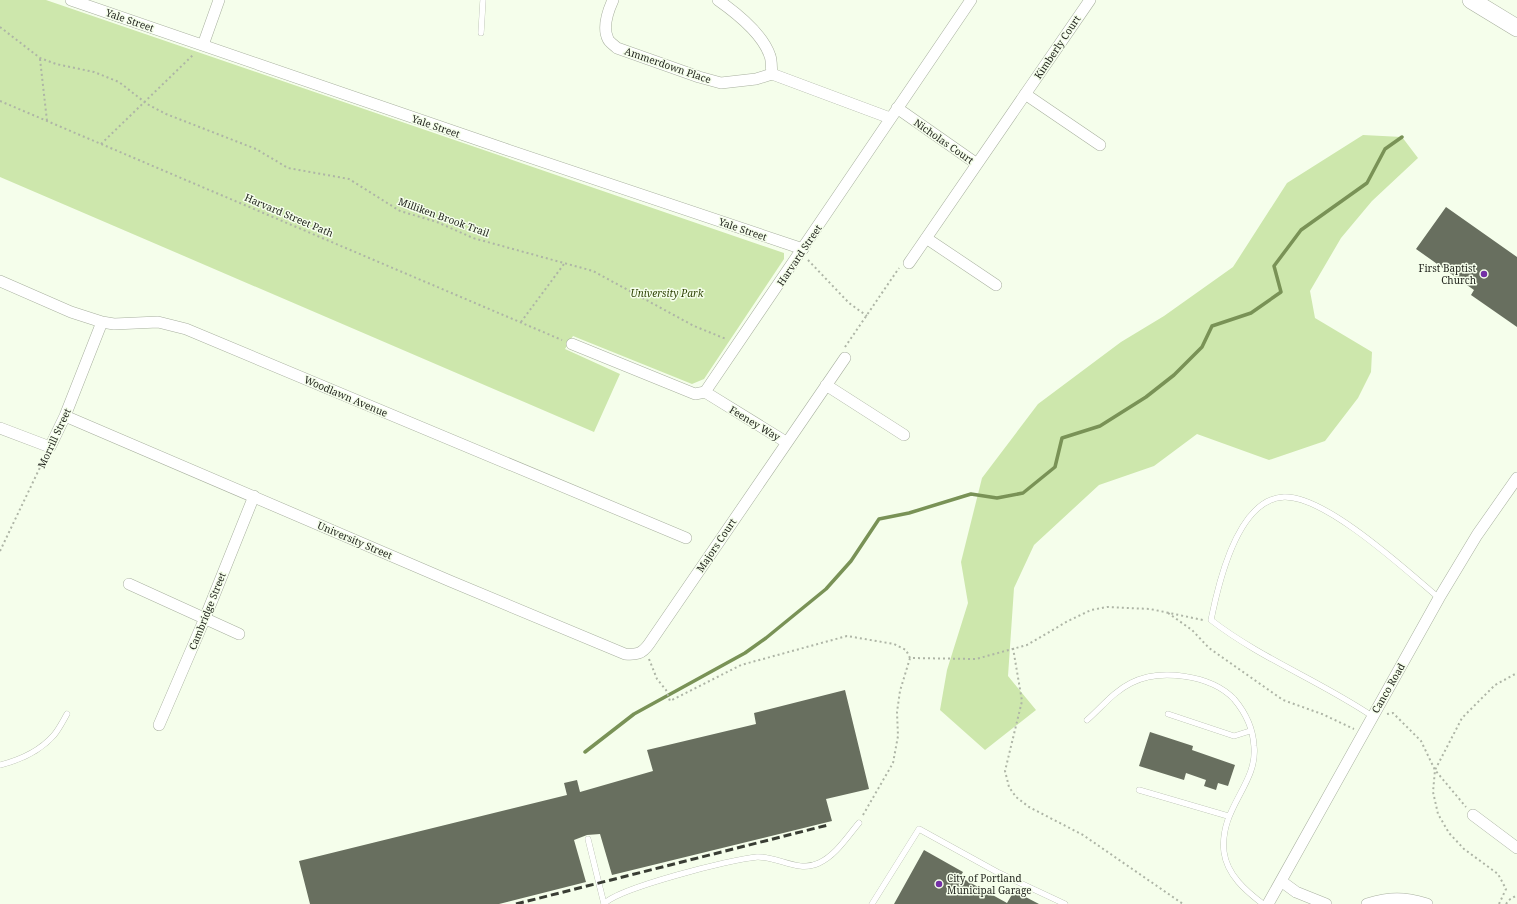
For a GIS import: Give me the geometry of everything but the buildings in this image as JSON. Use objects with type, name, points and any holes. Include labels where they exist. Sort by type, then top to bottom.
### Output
[{"type":"main road","points":[[1471,0],[1517,28]]},
{"type":"street","name":"Yale Street","points":[[71,0],[801,252]]},
{"type":"street","points":[[203,45],[219,0]]},
{"type":"street","name":"Ammerdown Place","points":[[613,0],[608,10],[606,26],[608,39],[617,48],[699,77],[721,82],[756,80],[772,74]]},
{"type":"street","points":[[718,0],[747,23],[762,42],[770,56],[772,74],[890,118]]},
{"type":"street","name":"Harvard Street","points":[[705,392],[971,0]]},
{"type":"street","name":"Kimberly Court","points":[[977,164],[1090,0]]},
{"type":"street","points":[[1025,94],[1100,144]]},
{"type":"street","name":"Nicholas Court","points":[[897,108],[977,164],[909,262]]},
{"type":"street","points":[[926,238],[996,285]]},
{"type":"street","name":"Woodlawn Avenue","points":[[0,281],[71,312],[102,322],[114,324],[158,322],[186,329],[686,538]]},
{"type":"street","name":"Morrill Street","points":[[50,447],[65,416],[102,322]]},
{"type":"street","points":[[572,344],[695,394],[705,392]]},
{"type":"street","name":"Feeney Way","points":[[705,392],[786,442],[844,358]]},
{"type":"street","points":[[826,385],[904,435]]},
{"type":"street","name":"University Street","points":[[65,416],[625,654],[640,653],[646,649]]},
{"type":"street","points":[[0,428],[50,447]]},
{"type":"street","name":"Majors Court","points":[[646,649],[786,442]]},
{"type":"street","name":"Canco Road","points":[[1268,904],[1362,733],[1439,598],[1477,535],[1517,478]]},
{"type":"street","name":"Cambridge Street","points":[[158,725],[205,618],[254,496]]},
{"type":"street","points":[[129,584],[239,634]]},
{"type":"street","points":[[1473,815],[1517,848]]},
{"type":"street","points":[[1281,881],[1296,892],[1326,904]]},
{"type":"street","points":[[1367,904],[1394,898],[1411,899],[1426,904]]},
{"type":"lane","points":[[481,33],[483,0]]},
{"type":"lane","points":[[1372,716],[1332,690],[1231,636],[1211,620],[1215,597],[1232,544],[1246,522],[1263,504],[1283,497],[1303,499],[1361,533],[1439,598]]},
{"type":"lane","points":[[1087,720],[1113,695],[1132,682],[1152,676],[1174,675],[1194,678],[1214,686],[1233,699],[1248,719],[1254,746],[1251,768],[1228,816],[1223,840],[1224,855],[1229,868],[1245,891],[1263,904]]},
{"type":"lane","points":[[0,765],[17,761],[36,750],[54,735],[67,714]]},
{"type":"lane","points":[[1168,714],[1234,736],[1250,731]]},
{"type":"lane","points":[[1139,790],[1228,816]]},
{"type":"lane","points":[[604,904],[608,899],[642,886],[735,861],[756,857],[768,857],[799,866],[818,863],[837,849],[859,823]]},
{"type":"lane","points":[[872,904],[919,829],[997,872],[1065,904]]},
{"type":"lane","points":[[588,839],[604,904]]},
{"type":"path","name":"Milliken Brook Trail","points":[[0,27],[40,58],[56,64],[94,72],[119,82],[146,102],[166,114],[256,149],[288,168],[349,179],[400,211],[438,222],[473,238],[593,271],[694,326],[738,344]]},
{"type":"path","points":[[101,144],[146,102],[203,45]]},
{"type":"path","points":[[40,58],[47,121]]},
{"type":"path","name":"Harvard Street Path","points":[[0,101],[572,344]]},
{"type":"path","points":[[801,252],[815,265],[849,303],[867,316]]},
{"type":"path","points":[[844,358],[845,347],[901,264],[909,262]]},
{"type":"path","points":[[521,322],[564,263]]},
{"type":"path","name":"Morrill Street","points":[[0,551],[50,447]]},
{"type":"path","points":[[910,658],[976,659],[1027,645],[1068,621],[1091,610],[1106,607],[1150,609],[1214,623]]},
{"type":"path","points":[[1167,612],[1192,630],[1209,648],[1235,665],[1263,688],[1276,696],[1341,722],[1362,733]]},
{"type":"path","points":[[646,649],[657,679],[666,690],[670,701],[741,665],[746,665],[847,636],[894,644],[906,650],[910,658],[900,691],[897,712],[898,736],[893,763],[859,823]]},
{"type":"path","points":[[1013,648],[1022,701],[1005,770],[1009,787],[1016,797],[1029,807],[1082,835],[1183,904]]},
{"type":"path","points":[[1500,904],[1506,888],[1498,874],[1464,849],[1449,833],[1438,814],[1433,792],[1435,770],[1462,718],[1495,685],[1517,673]]},
{"type":"path","points":[[1372,716],[1393,713],[1421,741],[1435,770],[1473,815]]},
{"type":"path","points":[[1506,904],[1517,895]]},
{"type":"green space","name":"University Park","points":[[0,0],[46,0],[784,253],[784,259],[704,379],[692,384],[573,336],[565,349],[620,374],[594,432],[0,177]]},
{"type":"green space","points":[[1363,135],[1402,137],[1418,158],[1372,201],[1341,238],[1310,291],[1315,318],[1372,352],[1371,372],[1358,398],[1325,441],[1269,460],[1197,434],[1154,466],[1099,485],[1034,545],[1014,588],[1008,676],[1036,710],[985,750],[940,710],[947,670],[968,603],[961,562],[982,478],[1038,404],[1121,342],[1164,316],[1233,267],[1287,183]]},
{"type":"waterway","points":[[585,752],[634,714],[745,653],[766,638],[826,589],[851,561],[879,519],[909,513],[971,494],[997,498],[1023,493],[1055,467],[1062,438],[1100,426],[1146,397],[1174,375],[1202,347],[1212,326],[1251,313],[1281,292],[1274,266],[1301,230],[1367,183],[1385,149],[1402,137]]},
{"type":"railway","points":[[516,904],[828,825]]},
{"type":"place","name":"First Baptist Church","points":[[1484,274]]},
{"type":"place","name":"City of Portland Municipal Garage","points":[[939,884]]}]
